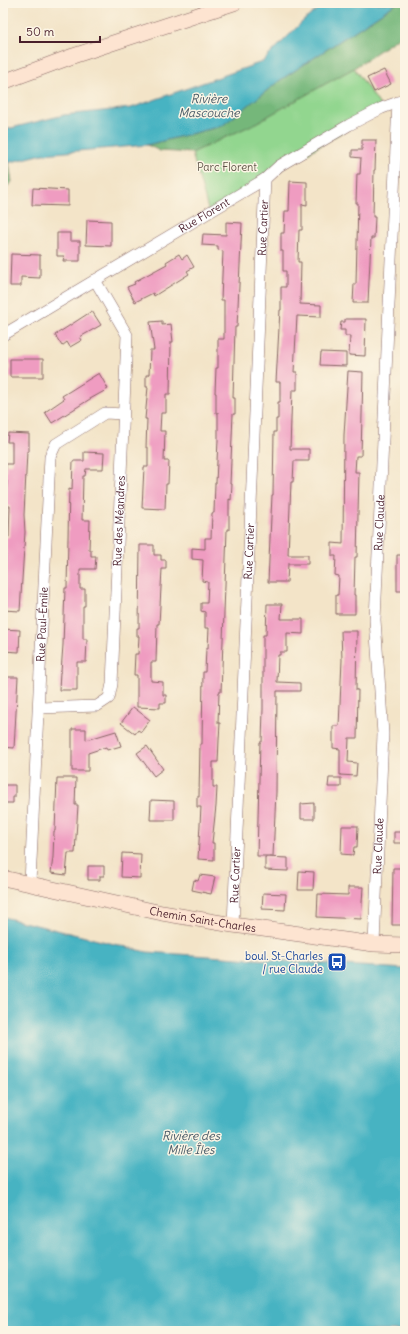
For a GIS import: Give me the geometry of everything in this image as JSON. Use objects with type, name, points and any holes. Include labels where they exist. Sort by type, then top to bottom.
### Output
[{"type":"main road","points":[[3,82],[83,52],[234,3]]},
{"type":"main road","name":"Chemin Saint-Charles","points":[[3,878],[162,913],[374,944],[405,945]]},
{"type":"street","name":"Rue Florent","points":[[3,335],[265,179],[279,166],[382,108],[402,101]]},
{"type":"street","name":"Rue Claude","points":[[374,944],[383,734],[375,620],[402,101]]},
{"type":"street","name":"Rue Cartier","points":[[234,924],[265,179]]},
{"type":"street","name":"Rue des Méandres","points":[[39,708],[97,706],[109,698],[112,684],[127,335],[96,280]]},
{"type":"street","name":"Rue Paul-Émile","points":[[30,883],[50,457],[56,444],[105,413],[123,414]]},
{"type":"green space","points":[[397,3],[405,3],[405,33],[354,68],[254,124],[192,153],[160,151],[147,145],[222,126],[279,81]]},
{"type":"green space","name":"Parc Florent","points":[[354,68],[382,108],[209,213],[192,153]]},
{"type":"green space","points":[[9,162],[12,182],[3,190],[3,164]]},
{"type":"water","name":"Rivière Mascouche","points":[[326,3],[397,3],[279,81],[222,126],[147,145],[43,154],[3,164],[3,130],[64,115],[131,108],[262,62],[303,21]]},
{"type":"water","name":"Rivière des Mille Îles","points":[[3,917],[147,952],[405,969],[405,1331],[3,1331]]},
{"type":"building","points":[[384,70],[391,84],[374,92],[367,78]]},
{"type":"building","points":[[362,140],[376,140],[373,217],[375,217],[374,238],[371,238],[368,303],[353,303],[354,284],[356,284],[358,203],[356,203],[357,174],[360,174],[361,158],[352,157],[352,150],[362,150]]},
{"type":"building","points":[[290,181],[307,182],[307,205],[302,204],[302,230],[299,230],[298,262],[301,262],[300,304],[321,305],[321,317],[297,316],[294,372],[297,372],[297,390],[292,390],[290,449],[309,449],[309,461],[294,461],[293,482],[291,482],[288,555],[308,555],[308,564],[288,564],[287,582],[268,582],[273,495],[274,432],[276,432],[276,419],[278,419],[278,402],[280,402],[280,382],[276,382],[281,310],[281,287],[286,287],[286,271],[283,271],[283,251],[281,251],[281,233],[284,233],[285,211],[289,211]]},
{"type":"building","points":[[33,188],[68,190],[68,206],[32,205]]},
{"type":"building","points":[[87,220],[111,221],[111,246],[86,245]]},
{"type":"building","points":[[226,222],[242,223],[237,327],[235,327],[233,398],[235,398],[235,414],[233,414],[230,484],[232,484],[231,500],[229,499],[229,530],[227,530],[221,692],[219,692],[218,723],[220,723],[218,762],[213,762],[213,787],[217,787],[212,843],[214,843],[214,860],[198,859],[201,807],[197,807],[197,797],[199,797],[200,744],[202,744],[203,672],[205,672],[209,628],[205,628],[205,612],[201,611],[201,603],[207,603],[208,582],[202,581],[203,560],[192,559],[192,548],[205,549],[205,538],[211,538],[212,513],[214,513],[218,440],[218,413],[216,413],[215,393],[216,368],[218,368],[218,339],[224,339],[224,300],[221,300],[223,251],[218,250],[218,246],[202,245],[203,234],[226,235]]},
{"type":"building","points":[[57,233],[70,233],[70,241],[80,241],[80,261],[63,261],[64,256],[57,256]]},
{"type":"building","points":[[11,254],[40,255],[40,278],[21,277],[21,286],[10,286]]},
{"type":"building","points":[[179,254],[182,259],[187,255],[194,267],[187,271],[189,274],[154,296],[153,293],[135,302],[127,287],[135,284],[134,282],[167,264],[166,262]]},
{"type":"building","points":[[92,311],[101,325],[80,337],[82,340],[70,347],[67,342],[62,346],[55,335]]},
{"type":"building","points":[[345,319],[366,319],[365,356],[349,355],[350,336],[345,336],[345,330],[340,330],[341,322],[345,322]]},
{"type":"building","points":[[162,321],[162,325],[171,324],[173,342],[171,342],[170,394],[166,394],[166,413],[161,413],[160,431],[165,431],[164,461],[169,461],[168,484],[166,484],[165,509],[142,508],[144,467],[148,467],[148,448],[146,448],[147,419],[145,419],[148,387],[146,387],[146,375],[149,375],[150,350],[154,350],[150,322]]},
{"type":"building","points":[[321,352],[346,353],[346,366],[320,365]]},
{"type":"building","points":[[10,359],[43,359],[43,377],[10,377]]},
{"type":"building","points":[[348,371],[363,372],[361,456],[356,456],[355,472],[359,472],[357,557],[355,557],[355,614],[336,614],[336,595],[338,595],[339,576],[335,575],[336,556],[332,556],[332,543],[343,544],[344,435]]},
{"type":"building","points":[[99,373],[108,389],[52,423],[45,412],[64,399],[62,396]]},
{"type":"building","points":[[8,433],[29,434],[20,611],[3,610],[3,591],[5,591],[6,537],[9,537],[10,506],[6,506],[6,464],[12,464],[12,442],[7,442]]},
{"type":"building","points":[[84,452],[104,453],[103,469],[86,469],[85,476],[83,476],[82,520],[90,520],[89,550],[91,550],[91,556],[96,556],[95,569],[80,569],[80,589],[85,589],[85,606],[83,606],[83,639],[87,639],[86,662],[77,662],[77,690],[59,690],[63,645],[65,588],[67,588],[69,489],[72,490],[73,461],[84,461]]},
{"type":"building","points":[[140,545],[154,545],[154,555],[161,555],[161,560],[166,560],[166,569],[162,569],[159,624],[157,624],[156,662],[151,662],[151,681],[163,682],[163,695],[166,695],[166,703],[160,703],[160,708],[137,707],[137,675],[134,675],[135,654],[138,654],[139,636],[137,636],[137,628],[139,628]]},
{"type":"building","points":[[397,555],[405,555],[405,591],[397,591]]},
{"type":"building","points":[[267,604],[282,604],[281,619],[303,619],[303,634],[287,633],[287,652],[280,652],[280,655],[278,655],[277,682],[300,683],[300,691],[277,691],[276,792],[273,856],[257,856],[260,742],[262,742],[263,709],[263,635],[266,635]]},
{"type":"building","points":[[3,629],[20,630],[19,652],[3,651]]},
{"type":"building","points":[[341,631],[357,631],[357,738],[349,738],[348,762],[357,763],[356,776],[340,775],[340,749],[333,748],[333,726],[339,726],[342,660]]},
{"type":"building","points":[[4,677],[18,677],[14,748],[3,747]]},
{"type":"building","points":[[133,707],[150,720],[141,732],[138,730],[135,734],[121,723]]},
{"type":"building","points":[[72,729],[86,729],[86,740],[116,731],[121,746],[107,750],[106,747],[88,753],[88,771],[72,771]]},
{"type":"building","points":[[147,746],[163,769],[154,776],[137,753]]},
{"type":"building","points":[[57,778],[76,778],[75,805],[78,805],[75,853],[68,853],[66,875],[51,873],[55,831]]},
{"type":"building","points":[[329,778],[341,778],[341,787],[328,787]]},
{"type":"building","points":[[3,785],[15,785],[15,797],[13,797],[13,803],[3,803]]},
{"type":"building","points":[[151,800],[174,801],[174,820],[150,820]]},
{"type":"building","points":[[314,803],[314,819],[301,819],[301,804]]},
{"type":"building","points":[[342,826],[358,826],[357,847],[354,847],[353,855],[341,854]]},
{"type":"building","points":[[394,832],[405,832],[405,843],[394,843]]},
{"type":"building","points":[[122,853],[141,854],[140,878],[121,877]]},
{"type":"building","points":[[265,857],[288,858],[288,871],[265,870]]},
{"type":"building","points":[[88,866],[104,866],[104,876],[100,876],[100,880],[88,880]]},
{"type":"building","points":[[393,868],[405,868],[405,925],[392,925]]},
{"type":"building","points":[[299,871],[314,872],[313,890],[298,890]]},
{"type":"building","points":[[200,875],[215,877],[211,894],[192,890],[194,880],[198,881]]},
{"type":"building","points":[[348,887],[363,887],[361,919],[317,917],[318,894],[348,895]]},
{"type":"building","points":[[263,893],[286,894],[285,910],[262,909]]},
{"type":"place","name":"boul. St-Charles / rue Claude","points":[[337,962]]}]
